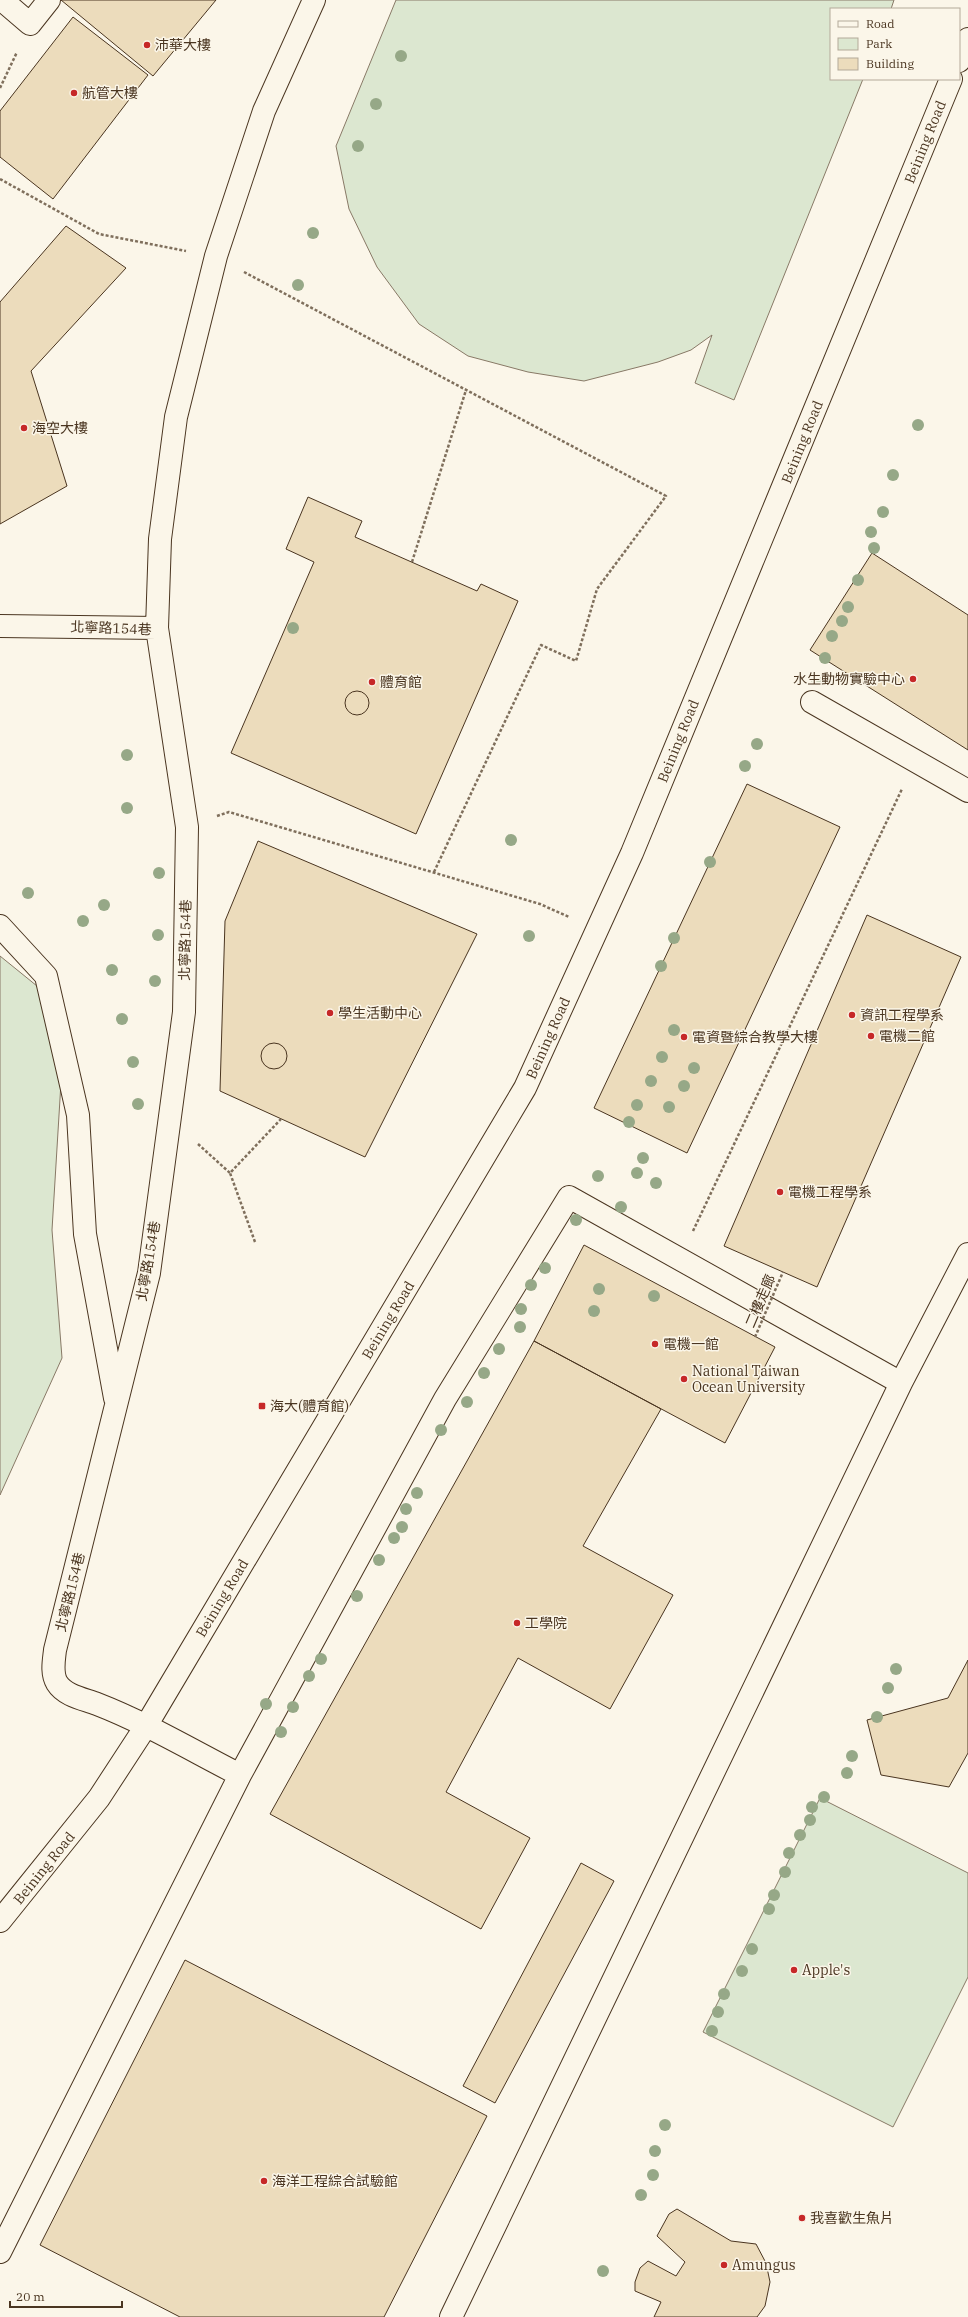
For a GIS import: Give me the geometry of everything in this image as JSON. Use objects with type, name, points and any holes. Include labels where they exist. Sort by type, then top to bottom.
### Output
[{"type":"main road","points":[[2,0],[30,24],[50,0]]},
{"type":"main road","points":[[157,628],[160,539],[176,417],[216,256],[264,111],[314,0]]},
{"type":"main road","points":[[960,59],[968,39]]},
{"type":"main road","name":"Beining Road","points":[[0,1921],[100,1798],[146,1726],[525,1088],[635,845],[951,80]]},
{"type":"main road","name":"北寧路154巷","points":[[0,626],[157,628],[187,827],[184,1012],[148,1273],[55,1650],[53,1669],[57,1683],[66,1692],[146,1726],[240,1776]]},
{"type":"main road","points":[[812,702],[916,759],[968,790]]},
{"type":"main road","name":"北寧路154巷","points":[[0,926],[46,976],[78,1115],[85,1234],[116,1405]]},
{"type":"main road","points":[[0,2252],[240,1776],[445,1399],[569,1197],[901,1383]]},
{"type":"main road","points":[[450,2317],[901,1383],[968,1254]]},
{"type":"path","points":[[0,88],[30,24]]},
{"type":"path","points":[[0,180],[99,234],[216,256],[666,496],[597,589],[576,661],[541,645],[434,872]]},
{"type":"path","points":[[412,562],[466,390]]},
{"type":"path","points":[[680,1259],[916,759]]},
{"type":"path","points":[[229,812],[540,904]]},
{"type":"path","points":[[170,1118],[230,1173],[255,1242]]},
{"type":"path","points":[[230,1173],[281,1119]]},
{"type":"path","name":"二樓走廊","points":[[755,1337],[783,1272]]},
{"type":"green space","points":[[396,0],[894,0],[891,8],[830,8],[830,80],[863,80],[734,400],[695,383],[712,335],[691,350],[658,362],[584,381],[528,372],[468,356],[419,324],[377,267],[349,209],[336,146]]},
{"type":"green space","points":[[0,956],[37,986],[62,1066],[52,1230],[62,1358],[0,1495]]},
{"type":"green space","points":[[820,1798],[968,1873],[968,1977],[893,2127],[703,2032]]},
{"type":"building","name":"沛華大樓","points":[[61,0],[216,0],[153,76]]},
{"type":"building","name":"航管大樓","points":[[73,17],[148,75],[53,199],[0,157],[0,111]]},
{"type":"building","name":"海空大樓","points":[[66,226],[126,268],[31,371],[67,486],[0,524],[0,302]]},
{"type":"building","name":"體育館","points":[[308,497],[362,521],[355,537],[477,591],[481,584],[518,601],[416,834],[231,753],[314,562],[286,549]]},
{"type":"building","name":"水生動物實驗中心","points":[[872,553],[968,615],[968,750],[810,650]]},
{"type":"building","points":[[357,691],[362,692],[368,698],[368,708],[362,714],[357,715],[352,714],[346,708],[345,703],[346,698],[352,692]]},
{"type":"building","name":"電資暨綜合教學大樓","points":[[747,784],[840,827],[687,1153],[594,1108]]},
{"type":"building","name":"學生活動中心","points":[[258,841],[477,934],[365,1157],[220,1091],[225,921]]},
{"type":"building","name":"電機二館","points":[[867,915],[961,957],[817,1287],[724,1246]]},
{"type":"building","points":[[274,1043],[283,1047],[287,1056],[283,1065],[274,1069],[265,1065],[261,1056],[265,1047]]},
{"type":"building","name":"電機一館","points":[[584,1245],[775,1347],[725,1443],[534,1341]]},
{"type":"building","name":"工學院","points":[[534,1341],[661,1409],[583,1546],[673,1595],[610,1709],[518,1658],[446,1792],[530,1838],[481,1929],[270,1814]]},
{"type":"building","points":[[968,1660],[968,1753],[949,1787],[881,1775],[867,1720],[948,1698]]},
{"type":"building","points":[[581,1863],[614,1881],[495,2103],[463,2086]]},
{"type":"building","name":"海洋工程綜合試驗館","points":[[185,1960],[487,2116],[384,2317],[180,2317],[40,2245]]},
{"type":"building","name":"Amungus","points":[[677,2209],[731,2241],[756,2244],[766,2263],[770,2282],[765,2306],[757,2317],[654,2317],[661,2302],[635,2291],[635,2282],[640,2268],[648,2261],[676,2276],[685,2262],[657,2236],[669,2214]]},
{"type":"place","name":"沛華大樓","points":[[147,45]]},
{"type":"place","name":"航管大樓","points":[[74,93]]},
{"type":"place","name":"海空大樓","points":[[24,428]]},
{"type":"place","name":"水生動物實驗中心","points":[[913,679]]},
{"type":"place","name":"體育館","points":[[372,682]]},
{"type":"place","name":"學生活動中心","points":[[330,1013]]},
{"type":"place","name":"資訊工程學系","points":[[852,1015]]},
{"type":"place","name":"電機二館","points":[[871,1036]]},
{"type":"place","name":"電資暨綜合教學大樓","points":[[684,1037]]},
{"type":"place","name":"電機工程學系","points":[[780,1192]]},
{"type":"place","name":"電機一館","points":[[655,1344]]},
{"type":"place","name":"National Taiwan Ocean University","points":[[684,1379]]},
{"type":"place","name":"海大(體育館)","points":[[262,1406]]},
{"type":"place","name":"工學院","points":[[517,1623]]},
{"type":"place","name":"Apple's","points":[[794,1970]]},
{"type":"place","name":"海洋工程綜合試驗館","points":[[264,2181]]},
{"type":"place","name":"我喜歡生魚片","points":[[802,2218]]},
{"type":"place","name":"Amungus","points":[[724,2265]]}]
